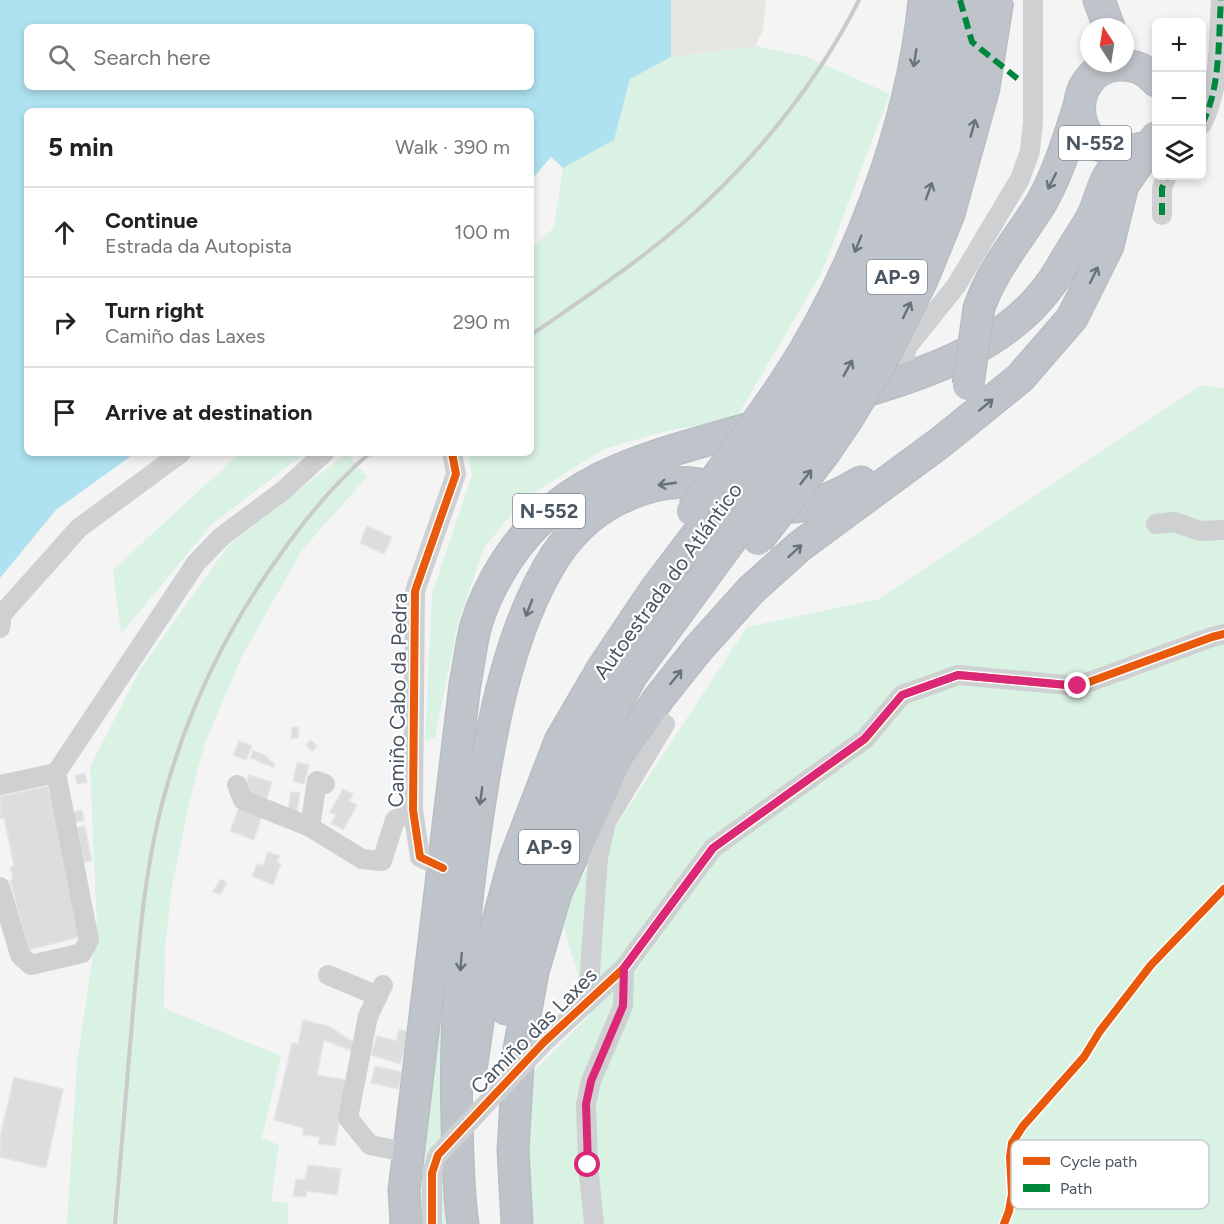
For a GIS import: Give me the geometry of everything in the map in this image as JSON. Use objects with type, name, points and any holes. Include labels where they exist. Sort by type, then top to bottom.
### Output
[{"type":"highway","points":[[705,509],[784,384],[817,327],[853,255],[886,173],[912,75],[924,0]]},
{"type":"highway","name":"Autoestrada do Atlántico","points":[[470,1224],[466,1198],[465,1110],[487,961],[514,861],[561,741],[602,669],[655,590],[705,509],[761,453],[806,388],[857,300],[887,237],[919,142],[938,73],[950,0]]},
{"type":"highway","name":"Autoestrada do Atlántico","points":[[501,1224],[496,1128],[502,1037],[514,958],[547,853],[579,770],[632,675],[752,530],[828,405],[896,282],[936,172],[952,117],[967,37],[970,0]]},
{"type":"highway","points":[[752,530],[825,452],[877,370],[923,278],[949,214],[984,88],[998,0]]},
{"type":"highway","points":[[1086,0],[1089,18]]},
{"type":"highway","points":[[1099,0],[1106,18]]},
{"type":"highway","points":[[1134,63],[1152,77]]},
{"type":"highway","points":[[463,1224],[458,1192],[455,1067],[457,1000],[467,892],[495,719],[520,633],[533,598],[557,554],[580,526],[609,504],[637,491],[666,483],[708,484],[775,507],[807,506],[843,493],[898,458],[948,419],[968,385],[979,308],[986,287],[1041,203],[1060,166],[1086,83],[1098,72]]},
{"type":"highway","name":"N-552","points":[[1086,83],[1080,121],[1087,135],[1095,143],[1109,151],[1126,153],[1143,148],[1152,141]]},
{"type":"highway","name":"N-552","points":[[1071,250],[1082,216],[1089,176],[1087,135]]},
{"type":"highway","points":[[518,1224],[513,1150],[519,1049],[533,972],[556,893],[617,758],[672,681],[752,590],[800,546],[941,442],[1020,378],[1072,318],[1108,246],[1123,185],[1152,144]]},
{"type":"highway","name":"N-552","points":[[406,1224],[404,1190],[465,684],[477,624],[500,570],[530,529],[560,502],[579,489],[618,469],[906,379],[941,366],[998,336],[1035,304],[1049,287],[1093,216],[1108,177],[1126,153]]},
{"type":"highway","name":"N-552","points":[[388,1224],[421,1040]]},
{"type":"street","points":[[906,379],[904,360],[907,347],[956,286],[1024,170],[1030,151],[1033,122],[1033,0]]},
{"type":"street","points":[[1206,114],[1215,81],[1221,0]]},
{"type":"street","points":[[1162,214],[1162,188],[1165,180]]},
{"type":"street","points":[[0,628],[2,614],[79,528],[177,456]]},
{"type":"street","points":[[0,785],[56,773],[196,563],[221,537],[284,490],[321,456]]},
{"type":"street","name":"Camiño Cabo da Pedra","points":[[443,868],[420,857],[413,810],[415,591],[456,474],[453,456]]},
{"type":"street","points":[[1156,524],[1174,522],[1200,531],[1224,530]]},
{"type":"street","name":"Camiño das Laxes","points":[[432,1224],[432,1173],[438,1155],[544,1042],[624,968],[713,848],[864,739],[902,695],[958,675],[1078,686],[1224,634]]},
{"type":"street","name":"Camiño das Laxes","points":[[592,997],[589,986],[593,908],[598,857],[606,822],[665,724]]},
{"type":"street","points":[[0,887],[20,955],[31,965],[82,953],[89,940],[56,773]]},
{"type":"street","points":[[310,827],[316,781],[325,784]]},
{"type":"street","name":"Camiño Cabo da Pedra","points":[[237,785],[243,800],[310,827],[362,859],[382,861],[395,820],[413,810]]},
{"type":"street","points":[[594,1224],[588,1165],[586,1104],[591,1081],[623,1006],[624,968]]},
{"type":"street","points":[[328,975],[380,990],[368,1016],[348,1118],[370,1145],[400,1151]]},
{"type":"green space","points":[[755,46],[805,56],[890,94],[821,274],[735,420],[670,430],[604,449],[525,498],[484,548],[458,623],[435,738],[425,740],[432,594],[472,475],[469,456],[534,456],[534,245],[554,228],[563,168],[614,140],[630,79],[671,57]]},
{"type":"green space","points":[[1201,385],[1224,388],[1224,1224],[528,1224],[526,1079],[590,1015],[559,912],[747,627],[879,599]]},
{"type":"green space","points":[[237,456],[301,456],[211,525],[121,634],[113,570]]},
{"type":"green space","points":[[343,456],[350,456],[367,477],[302,550],[242,656],[205,743],[189,804],[172,886],[165,947],[164,1008],[281,1056],[262,1138],[279,1145],[271,1201],[288,1203],[288,1224],[67,1224],[77,1062],[97,928],[90,767],[139,671],[228,546]]},
{"type":"green space","points":[[446,960],[451,1224],[395,1224]]},
{"type":"sand","points":[[671,0],[766,0],[763,30],[755,46],[671,57]]},
{"type":"water","points":[[0,0],[671,0],[671,57],[630,79],[614,140],[563,168],[551,157],[534,177],[534,108],[24,108],[24,456],[131,456],[56,510],[0,578]]},
{"type":"building","points":[[367,526],[392,537],[384,554],[360,543]]},
{"type":"building","points":[[292,727],[299,728],[298,738],[291,738]]},
{"type":"building","points":[[311,740],[317,746],[312,751],[306,745]]},
{"type":"building","points":[[239,741],[252,746],[246,760],[233,755]]},
{"type":"building","points":[[253,750],[266,756],[275,765],[274,768],[251,758]]},
{"type":"building","points":[[297,762],[309,765],[304,784],[293,781]]},
{"type":"building","points":[[85,773],[87,782],[77,784],[75,775]]},
{"type":"building","points":[[249,775],[272,782],[266,801],[243,794]]},
{"type":"building","points":[[48,786],[84,936],[28,950],[10,880],[13,879],[10,867],[14,866],[4,818],[0,819],[0,796]]},
{"type":"building","points":[[343,789],[353,794],[349,801],[357,805],[343,830],[331,823],[336,815],[330,812]]},
{"type":"building","points":[[291,792],[300,793],[297,813],[288,812]]},
{"type":"building","points":[[239,807],[262,815],[254,840],[230,831]]},
{"type":"building","points":[[82,810],[84,820],[74,823],[72,812]]},
{"type":"building","points":[[85,826],[92,861],[83,863],[76,828]]},
{"type":"building","points":[[268,852],[280,856],[277,862],[281,864],[273,885],[252,876],[257,864],[263,866]]},
{"type":"building","points":[[221,879],[227,883],[220,895],[213,891]]},
{"type":"building","points":[[303,1020],[328,1026],[357,1044],[352,1051],[324,1040],[317,1075],[347,1080],[335,1146],[318,1144],[320,1137],[303,1135],[303,1128],[274,1120],[292,1043],[298,1044]]},
{"type":"building","points":[[399,1029],[410,1032],[400,1064],[371,1055],[377,1036],[396,1041]]},
{"type":"building","points":[[375,1066],[402,1072],[398,1089],[371,1083]]},
{"type":"building","points":[[14,1077],[63,1089],[46,1168],[0,1157],[0,1137]]},
{"type":"building","points":[[308,1165],[341,1169],[337,1195],[307,1191],[306,1197],[293,1196],[296,1179],[305,1180]]},
{"type":"railway","points":[[534,333],[650,250],[712,197],[768,137],[794,104],[818,71],[859,0]]},
{"type":"railway","points":[[115,1224],[144,905],[157,826],[172,768],[208,676],[256,589],[307,518],[344,477],[367,456]]},
{"type":"marked path","points":[[960,0],[972,42],[1018,79]]},
{"type":"marked path","points":[[1206,115],[1216,79],[1221,0]]},
{"type":"marked path","points":[[1162,215],[1162,188],[1165,180]]},
{"type":"cycle path","points":[[443,868],[420,857],[413,810],[415,591],[456,474],[453,456]]},
{"type":"cycle path","points":[[432,1224],[432,1173],[438,1155],[544,1042],[624,968],[713,848],[865,739],[902,695],[958,675],[1078,686],[1224,634]]},
{"type":"cycle path","points":[[1014,1140],[1023,1126],[1084,1057],[1100,1031],[1151,965],[1224,889]]},
{"type":"cycle path","points":[[1011,1150],[1011,1176]]},
{"type":"cycle path","points":[[1004,1224],[1011,1200]]},
{"type":"route","points":[[588,1165],[586,1104],[591,1081],[623,1006],[624,968],[713,848],[864,739],[902,695],[958,675],[1078,686]]}]
